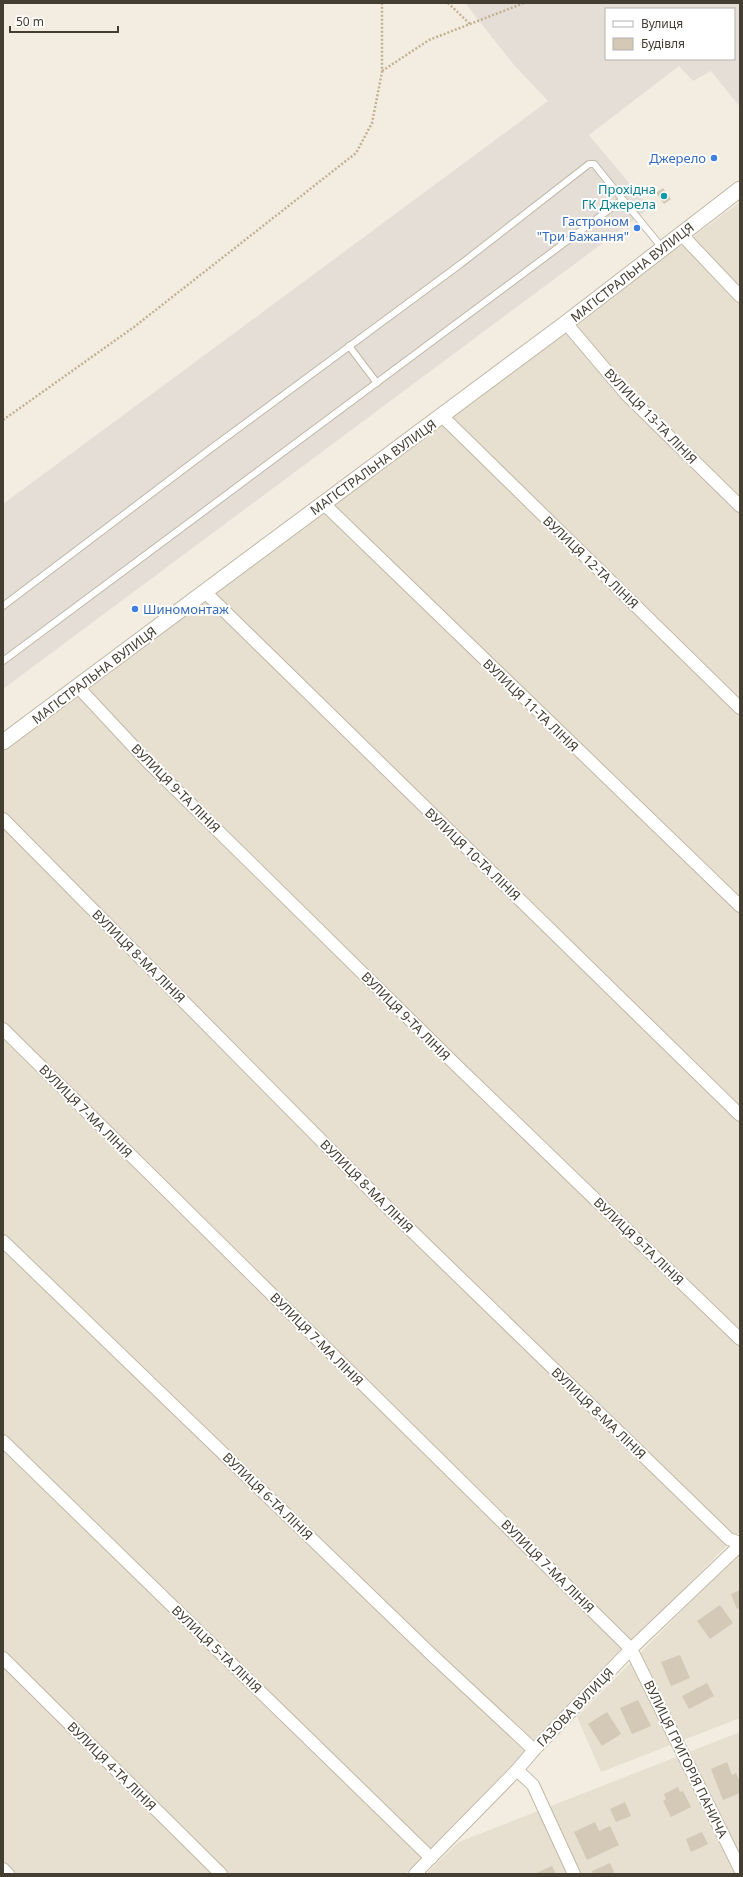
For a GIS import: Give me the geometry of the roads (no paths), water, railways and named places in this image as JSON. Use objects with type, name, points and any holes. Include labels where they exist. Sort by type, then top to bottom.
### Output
[{"type":"street","name":"МАГІСТРАЛЬНА ВУЛИЦЯ","points":[[3,742],[566,323],[740,189]]},
{"type":"street","points":[[681,234],[740,296]]},
{"type":"street","name":"ВУЛИЦЯ 13-ТА ЛІНІЯ","points":[[566,323],[626,395],[740,506]]},
{"type":"street","name":"ВУЛИЦЯ 12-ТА ЛІНІЯ","points":[[442,416],[740,708]]},
{"type":"street","name":"ВУЛИЦЯ 11-ТА ЛІНІЯ","points":[[323,503],[740,906]]},
{"type":"street","name":"ВУЛИЦЯ 10-ТА ЛІНІЯ","points":[[205,592],[740,1115]]},
{"type":"street","name":"ВУЛИЦЯ 9-ТА ЛІНІЯ","points":[[78,687],[148,762],[457,1066],[740,1339]]},
{"type":"street","name":"ВУЛИЦЯ 8-МА ЛІНІЯ","points":[[3,819],[389,1209],[729,1539],[740,1544]]},
{"type":"street","name":"ВУЛИЦЯ 7-МА ЛІНІЯ","points":[[3,1029],[631,1649]]},
{"type":"street","name":"ВУЛИЦЯ 6-ТА ЛІНІЯ","points":[[3,1241],[433,1656],[534,1750]]},
{"type":"street","name":"ВУЛИЦЯ 5-ТА ЛІНІЯ","points":[[3,1441],[431,1858]]},
{"type":"street","name":"ГАЗОВА ВУЛИЦЯ","points":[[415,1874],[517,1770],[534,1750],[631,1649],[740,1544]]},
{"type":"street","name":"ВУЛИЦЯ ГРИГОРІЯ ПАНИЧА","points":[[631,1649],[740,1869]]},
{"type":"street","name":"ВУЛИЦЯ 4-ТА ЛІНІЯ","points":[[3,1658],[221,1874]]},
{"type":"street","points":[[517,1770],[533,1785],[574,1874]]},
{"type":"street","points":[[3,1869],[8,1874]]},
{"type":"lane","points":[[3,606],[462,263],[589,164],[594,164],[662,249]]},
{"type":"lane","points":[[3,661],[377,384],[622,200]]},
{"type":"lane","points":[[349,346],[377,384]]},
{"type":"place","name":"Джерело","points":[[714,158]]},
{"type":"place","name":"Прохідна ГК Джерела","points":[[664,196]]},
{"type":"place","name":"Гастроном \"Три Бажання\"","points":[[637,228]]},
{"type":"place","name":"Шиномонтаж","points":[[135,609]]}]
